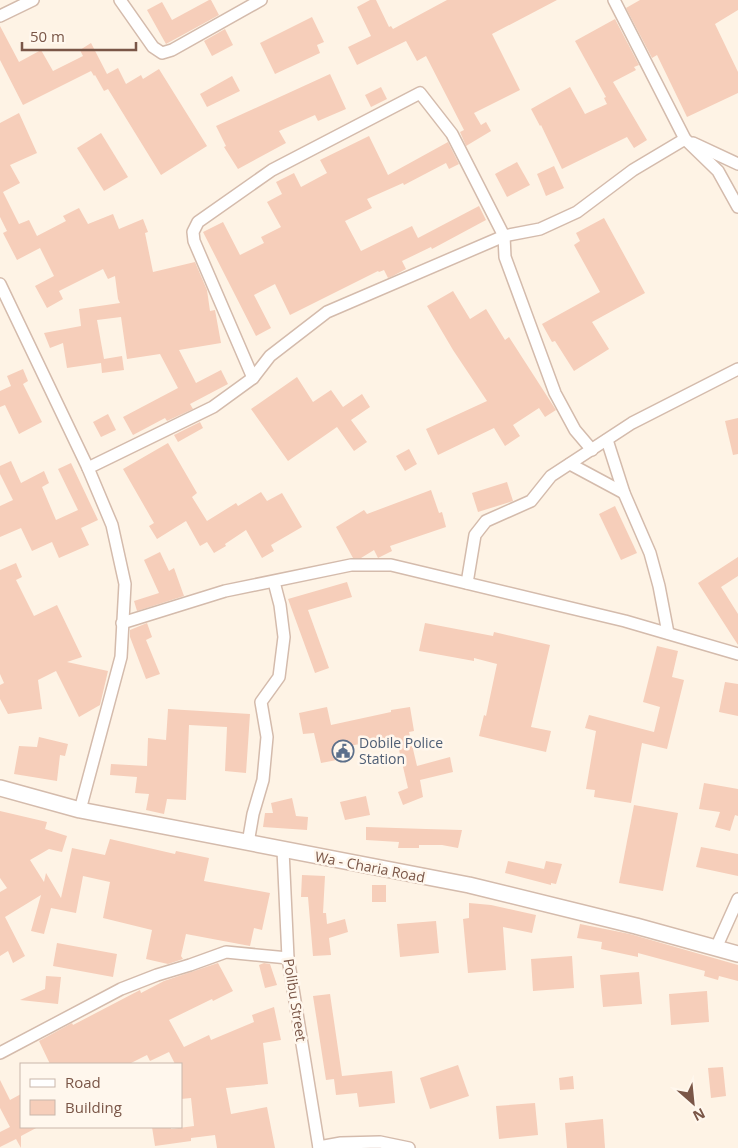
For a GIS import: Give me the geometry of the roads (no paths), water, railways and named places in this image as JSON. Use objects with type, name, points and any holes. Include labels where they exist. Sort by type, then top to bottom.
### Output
[{"type":"street","points":[[0,16],[33,0]]},
{"type":"street","points":[[120,0],[153,48],[162,53],[172,50],[261,0]]},
{"type":"street","points":[[614,0],[684,138],[718,171],[738,207]]},
{"type":"street","points":[[252,378],[194,241],[193,232],[198,222],[272,170],[420,93],[452,134],[504,236],[505,257],[555,393],[575,430],[592,450]]},
{"type":"street","points":[[684,138],[738,164]]},
{"type":"street","points":[[88,468],[213,407],[252,378],[270,356],[326,312],[504,236],[540,229],[577,212],[633,170],[684,138]]},
{"type":"street","points":[[0,284],[88,468],[112,525],[125,584],[120,657],[80,810]]},
{"type":"street","points":[[467,583],[475,535],[486,521],[531,501],[551,476],[632,423],[738,369]]},
{"type":"street","points":[[607,440],[624,493],[650,553],[659,586],[668,634]]},
{"type":"street","points":[[570,464],[624,493]]},
{"type":"street","points":[[122,623],[225,591],[351,565],[392,565],[625,621],[738,654]]},
{"type":"street","points":[[248,843],[253,814],[263,780],[267,737],[261,702],[279,677],[284,637],[280,605],[274,582]]},
{"type":"street","name":"Wa - Charia Road","points":[[0,788],[80,810],[469,885],[636,926],[738,954]]},
{"type":"street","name":"Polibu Street","points":[[284,850],[288,958],[319,1148]]},
{"type":"street","points":[[716,948],[738,899]]},
{"type":"street","points":[[0,1053],[121,989],[226,952],[288,958]]},
{"type":"street","points":[[319,1148],[340,1143],[380,1142],[409,1148]]},
{"type":"place","name":"Dobile Police Station","points":[[343,751]]}]
